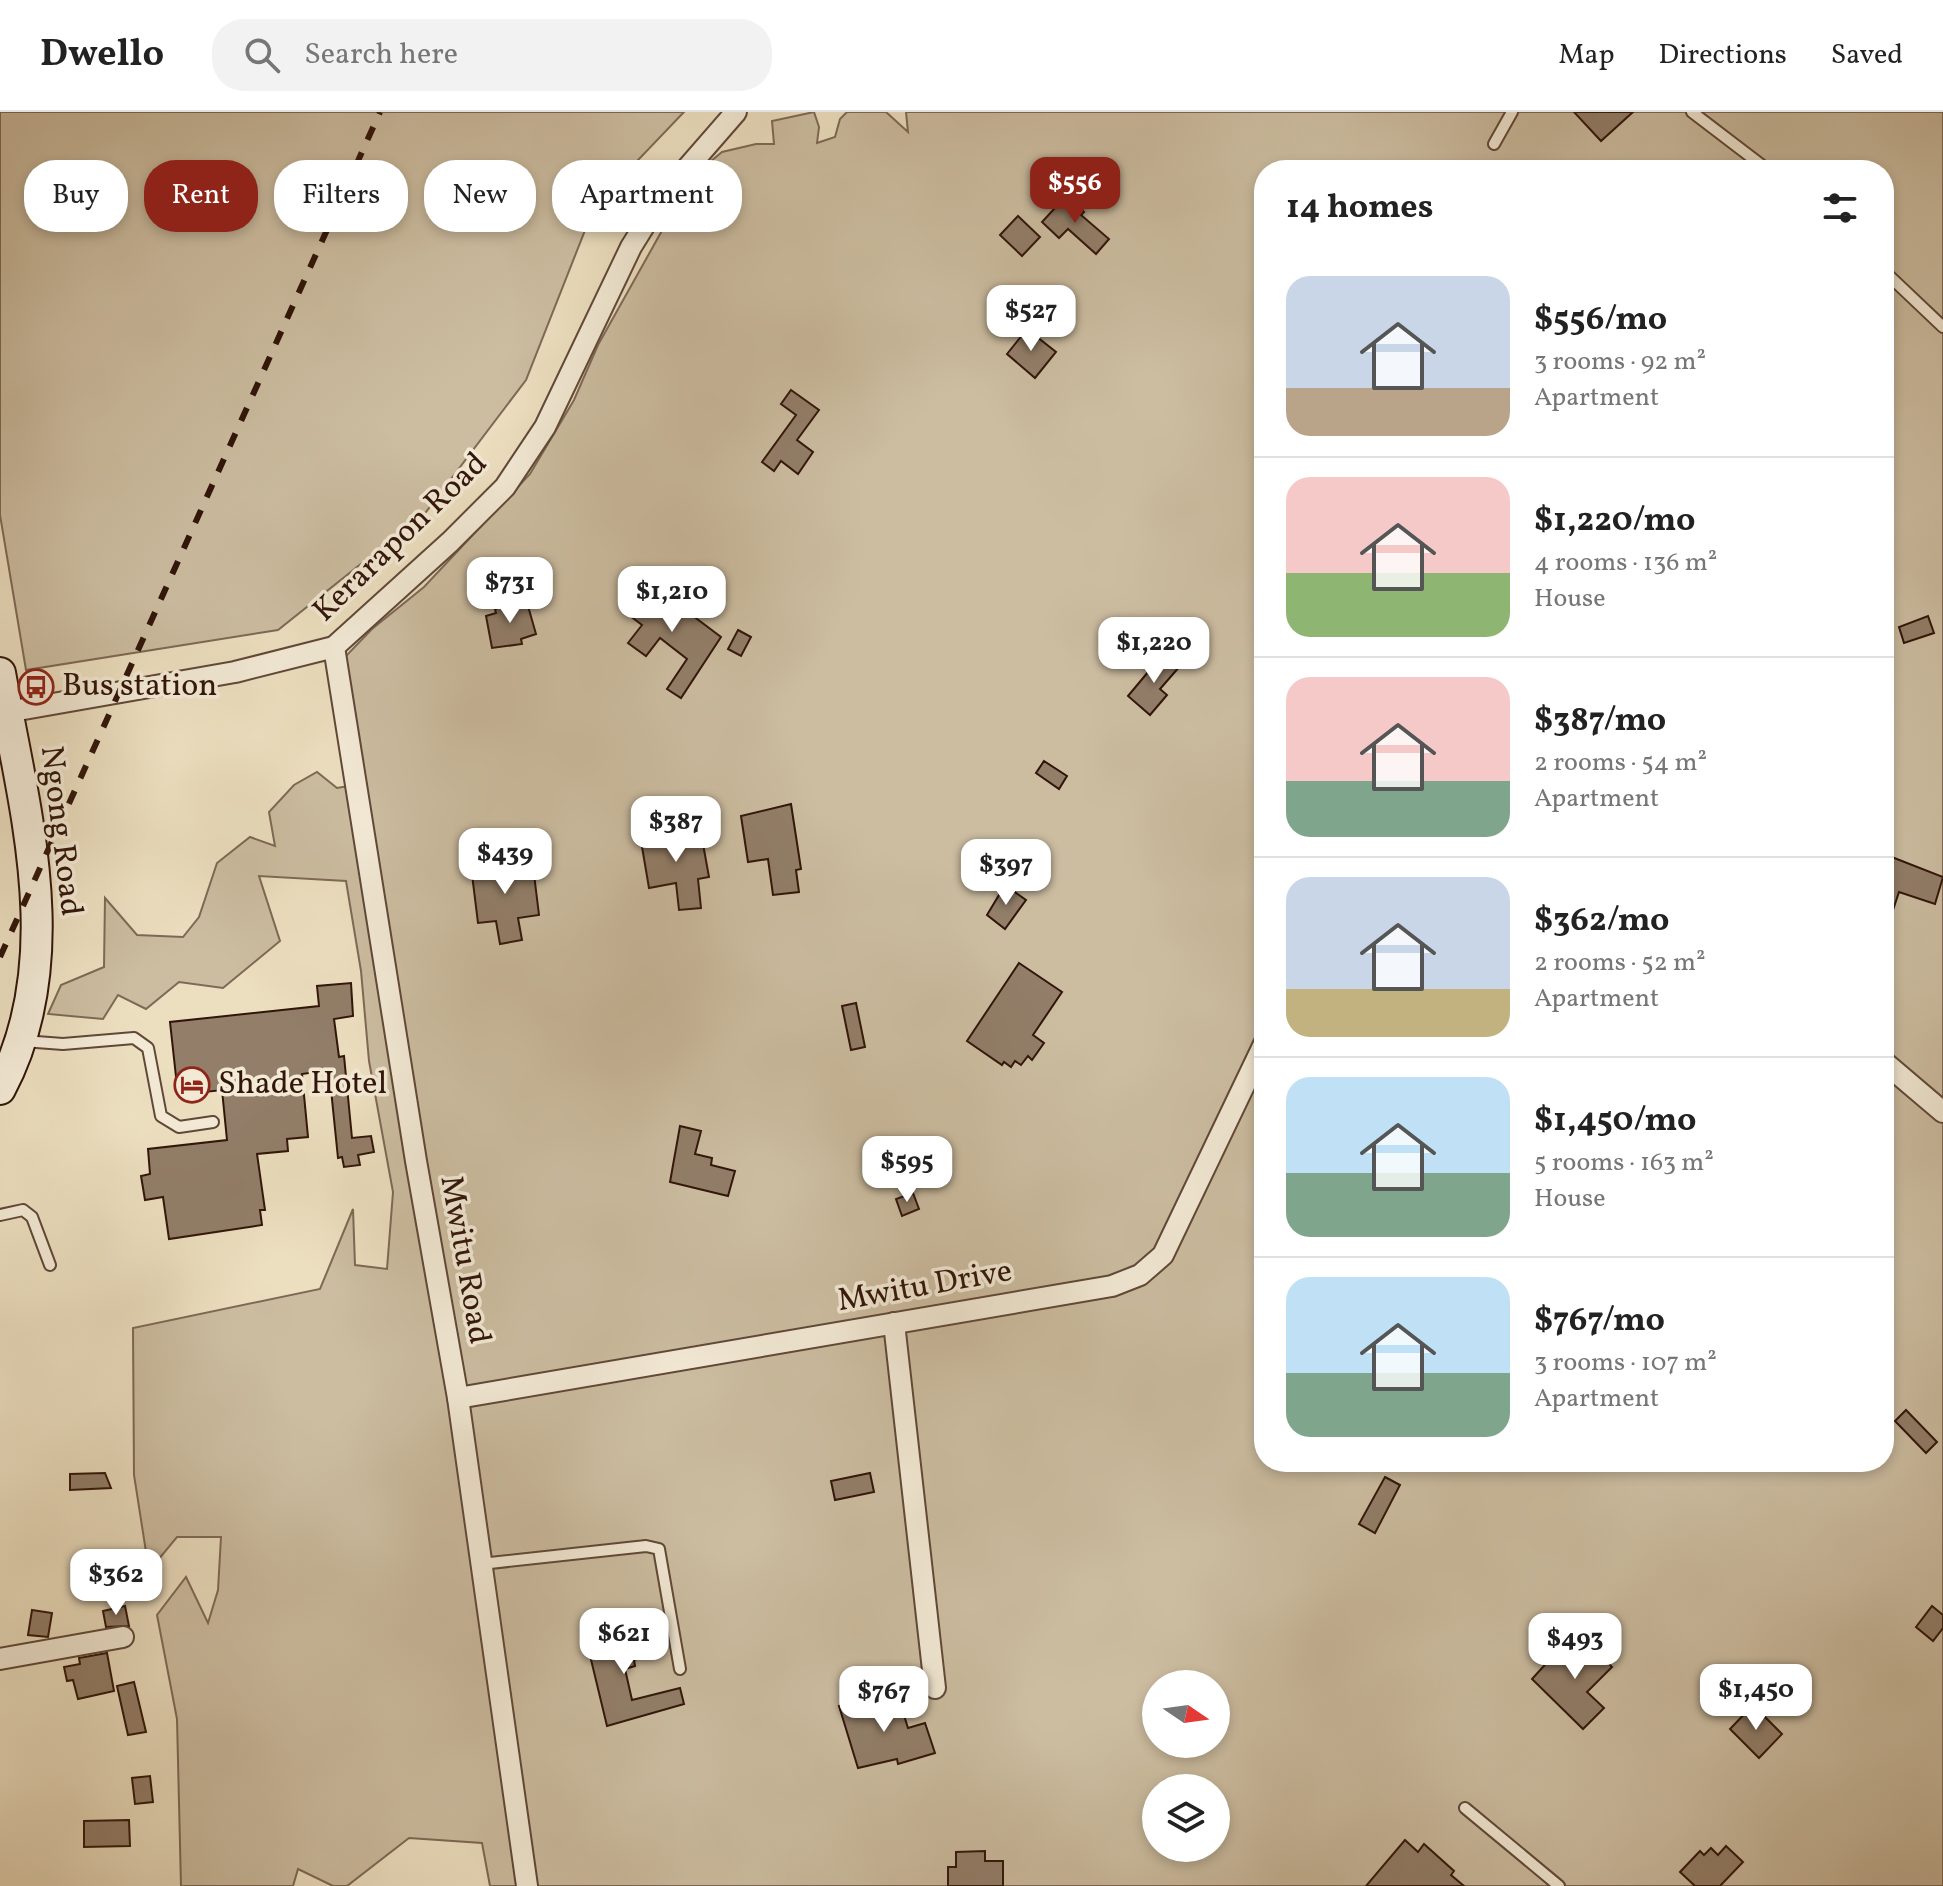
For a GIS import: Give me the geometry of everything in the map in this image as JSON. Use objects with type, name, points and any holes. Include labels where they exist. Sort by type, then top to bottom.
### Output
[{"type":"main road","name":"Ngong Road","points":[[0,673],[6,724],[37,886],[38,939],[21,1041],[0,1089]]},
{"type":"street","name":"Kerarapon Road","points":[[6,724],[334,647],[450,542],[505,487],[545,427],[624,261],[654,209],[736,112]]},
{"type":"street","name":"Mwitu Road","points":[[334,647],[413,1145],[458,1398],[527,1886]]},
{"type":"street","name":"Mwitu Drive","points":[[458,1398],[1112,1286],[1140,1275],[1163,1255],[1182,1221],[1254,1066]]},
{"type":"street","points":[[1894,1070],[1943,1112]]},
{"type":"street","points":[[894,1323],[935,1688]]},
{"type":"street","points":[[0,1659],[123,1637]]},
{"type":"lane","points":[[1494,144],[1512,112]]},
{"type":"lane","points":[[1692,112],[1755,160]]},
{"type":"lane","points":[[1894,280],[1943,327]]},
{"type":"lane","points":[[21,1041],[63,1044],[134,1038],[148,1048],[161,1116],[179,1127],[213,1122]]},
{"type":"lane","points":[[0,1215],[23,1210],[32,1217],[50,1265]]},
{"type":"lane","points":[[481,1564],[646,1546],[659,1549],[680,1669]]},
{"type":"lane","points":[[1465,1808],[1559,1886]]},
{"type":"shaded area","points":[[0,112],[684,112],[638,160],[552,160],[552,232],[584,232],[526,380],[426,512],[278,630],[26,670],[0,515]]},
{"type":"shaded area","points":[[814,112],[819,127],[817,143],[835,137],[840,119],[847,112],[886,112],[908,132],[906,112],[1943,112],[1943,1886],[490,1886],[482,1843],[409,1838],[347,1886],[333,1886],[298,1869],[293,1886],[181,1886],[177,1719],[157,1615],[186,1577],[208,1623],[218,1590],[221,1537],[177,1537],[149,1571],[134,1475],[133,1328],[320,1289],[353,1209],[355,1265],[387,1269],[393,1192],[369,1061],[361,971],[346,881],[259,876],[280,941],[223,988],[179,982],[146,1009],[118,995],[103,1019],[48,1014],[61,985],[104,967],[105,898],[137,935],[183,937],[199,917],[217,863],[250,837],[275,846],[269,812],[294,785],[317,772],[337,788],[366,783],[345,657],[372,629],[424,587],[530,474],[574,400],[598,345],[661,232],[742,232],[742,160],[712,160],[722,152],[756,144],[774,144],[772,121]]},
{"type":"building","points":[[1574,112],[1633,112],[1601,141]]},
{"type":"building","points":[[1067,195],[1084,212],[1081,215],[1109,239],[1096,254],[1068,229],[1059,238],[1042,222]]},
{"type":"building","points":[[1018,216],[1040,237],[1022,256],[1000,235]]},
{"type":"building","points":[[1027,329],[1056,352],[1035,378],[1007,354]]},
{"type":"building","points":[[791,390],[819,410],[797,440],[813,452],[798,474],[781,461],[774,471],[762,462],[796,415],[781,404]]},
{"type":"building","points":[[648,582],[721,637],[681,698],[667,689],[687,659],[660,638],[646,656],[628,643],[642,625],[625,612]]},
{"type":"building","points":[[526,599],[536,634],[521,639],[522,644],[492,648],[486,616],[496,613],[495,609]]},
{"type":"building","points":[[1928,616],[1934,633],[1904,643],[1899,627]]},
{"type":"building","points":[[738,630],[751,637],[741,656],[728,649]]},
{"type":"building","points":[[1164,653],[1180,666],[1160,689],[1167,695],[1150,715],[1128,696]]},
{"type":"building","points":[[1044,761],[1067,776],[1059,789],[1036,773]]},
{"type":"building","points":[[791,804],[801,869],[796,870],[799,892],[773,895],[768,859],[748,862],[741,816]]},
{"type":"building","points":[[671,826],[703,844],[709,877],[698,879],[701,908],[679,910],[676,883],[649,888],[641,841],[647,840],[646,831]]},
{"type":"building","points":[[532,858],[539,915],[518,918],[522,940],[500,944],[496,921],[478,923],[471,866]]},
{"type":"building","points":[[1894,858],[1943,877],[1935,904],[1899,892],[1894,907]]},
{"type":"building","points":[[1005,885],[1026,900],[1005,929],[987,915]]},
{"type":"building","points":[[1019,963],[1062,992],[1033,1035],[1044,1043],[1032,1060],[1028,1056],[1021,1065],[1015,1061],[1011,1067],[1004,1062],[1002,1065],[967,1041]]},
{"type":"building","points":[[351,983],[353,1016],[334,1019],[339,1057],[344,1056],[352,1138],[371,1136],[374,1152],[358,1155],[360,1165],[344,1167],[342,1157],[338,1158],[329,1070],[302,1074],[308,1137],[287,1139],[288,1151],[257,1154],[265,1210],[260,1210],[262,1225],[169,1239],[163,1197],[145,1200],[141,1176],[150,1174],[148,1149],[227,1140],[222,1090],[178,1095],[170,1022],[319,1006],[317,986]]},
{"type":"building","points":[[856,1003],[865,1047],[851,1050],[842,1006]]},
{"type":"building","points":[[680,1126],[701,1131],[695,1154],[712,1158],[711,1165],[735,1171],[728,1196],[670,1182]]},
{"type":"building","points":[[913,1193],[919,1209],[902,1216],[896,1199]]},
{"type":"building","points":[[1906,1410],[1937,1442],[1926,1453],[1895,1421]]},
{"type":"building","points":[[105,1473],[111,1488],[70,1490],[70,1474]]},
{"type":"building","points":[[870,1473],[874,1492],[835,1500],[831,1481]]},
{"type":"building","points":[[1385,1477],[1400,1485],[1375,1533],[1359,1524]]},
{"type":"building","points":[[125,1606],[129,1626],[106,1627],[103,1611]]},
{"type":"building","points":[[1932,1606],[1943,1615],[1943,1628],[1933,1641],[1916,1627]]},
{"type":"building","points":[[32,1610],[52,1613],[48,1637],[28,1635]]},
{"type":"building","points":[[632,1614],[642,1657],[634,1660],[635,1666],[625,1669],[632,1700],[680,1688],[684,1704],[607,1726],[587,1643],[618,1635],[614,1618]]},
{"type":"building","points":[[1582,1636],[1612,1667],[1587,1692],[1604,1708],[1583,1729],[1532,1679],[1552,1657],[1556,1662]]},
{"type":"building","points":[[107,1653],[114,1691],[78,1699],[73,1680],[67,1681],[64,1667],[80,1664],[79,1658]]},
{"type":"building","points":[[134,1682],[146,1732],[128,1735],[117,1686]]},
{"type":"building","points":[[892,1699],[897,1714],[903,1712],[908,1728],[925,1723],[935,1753],[898,1764],[897,1759],[858,1768],[839,1706],[861,1700],[863,1708]]},
{"type":"building","points":[[1753,1705],[1782,1734],[1759,1758],[1730,1729]]},
{"type":"building","points":[[150,1776],[153,1802],[135,1804],[132,1778]]},
{"type":"building","points":[[129,1820],[130,1846],[84,1847],[84,1821]]},
{"type":"building","points":[[1405,1840],[1418,1852],[1424,1844],[1454,1871],[1451,1875],[1464,1886],[1366,1886]]},
{"type":"building","points":[[1726,1846],[1743,1862],[1720,1886],[1695,1886],[1680,1872],[1700,1851],[1704,1855],[1711,1848],[1718,1855]]},
{"type":"building","points":[[985,1851],[985,1861],[1003,1861],[1003,1886],[948,1886],[948,1867],[956,1867],[956,1852]]},
{"type":"railway","points":[[0,957],[380,112]]},
{"type":"place","name":"Bus station","points":[[36,687]]},
{"type":"place","name":"Shade Hotel","points":[[192,1085]]}]
